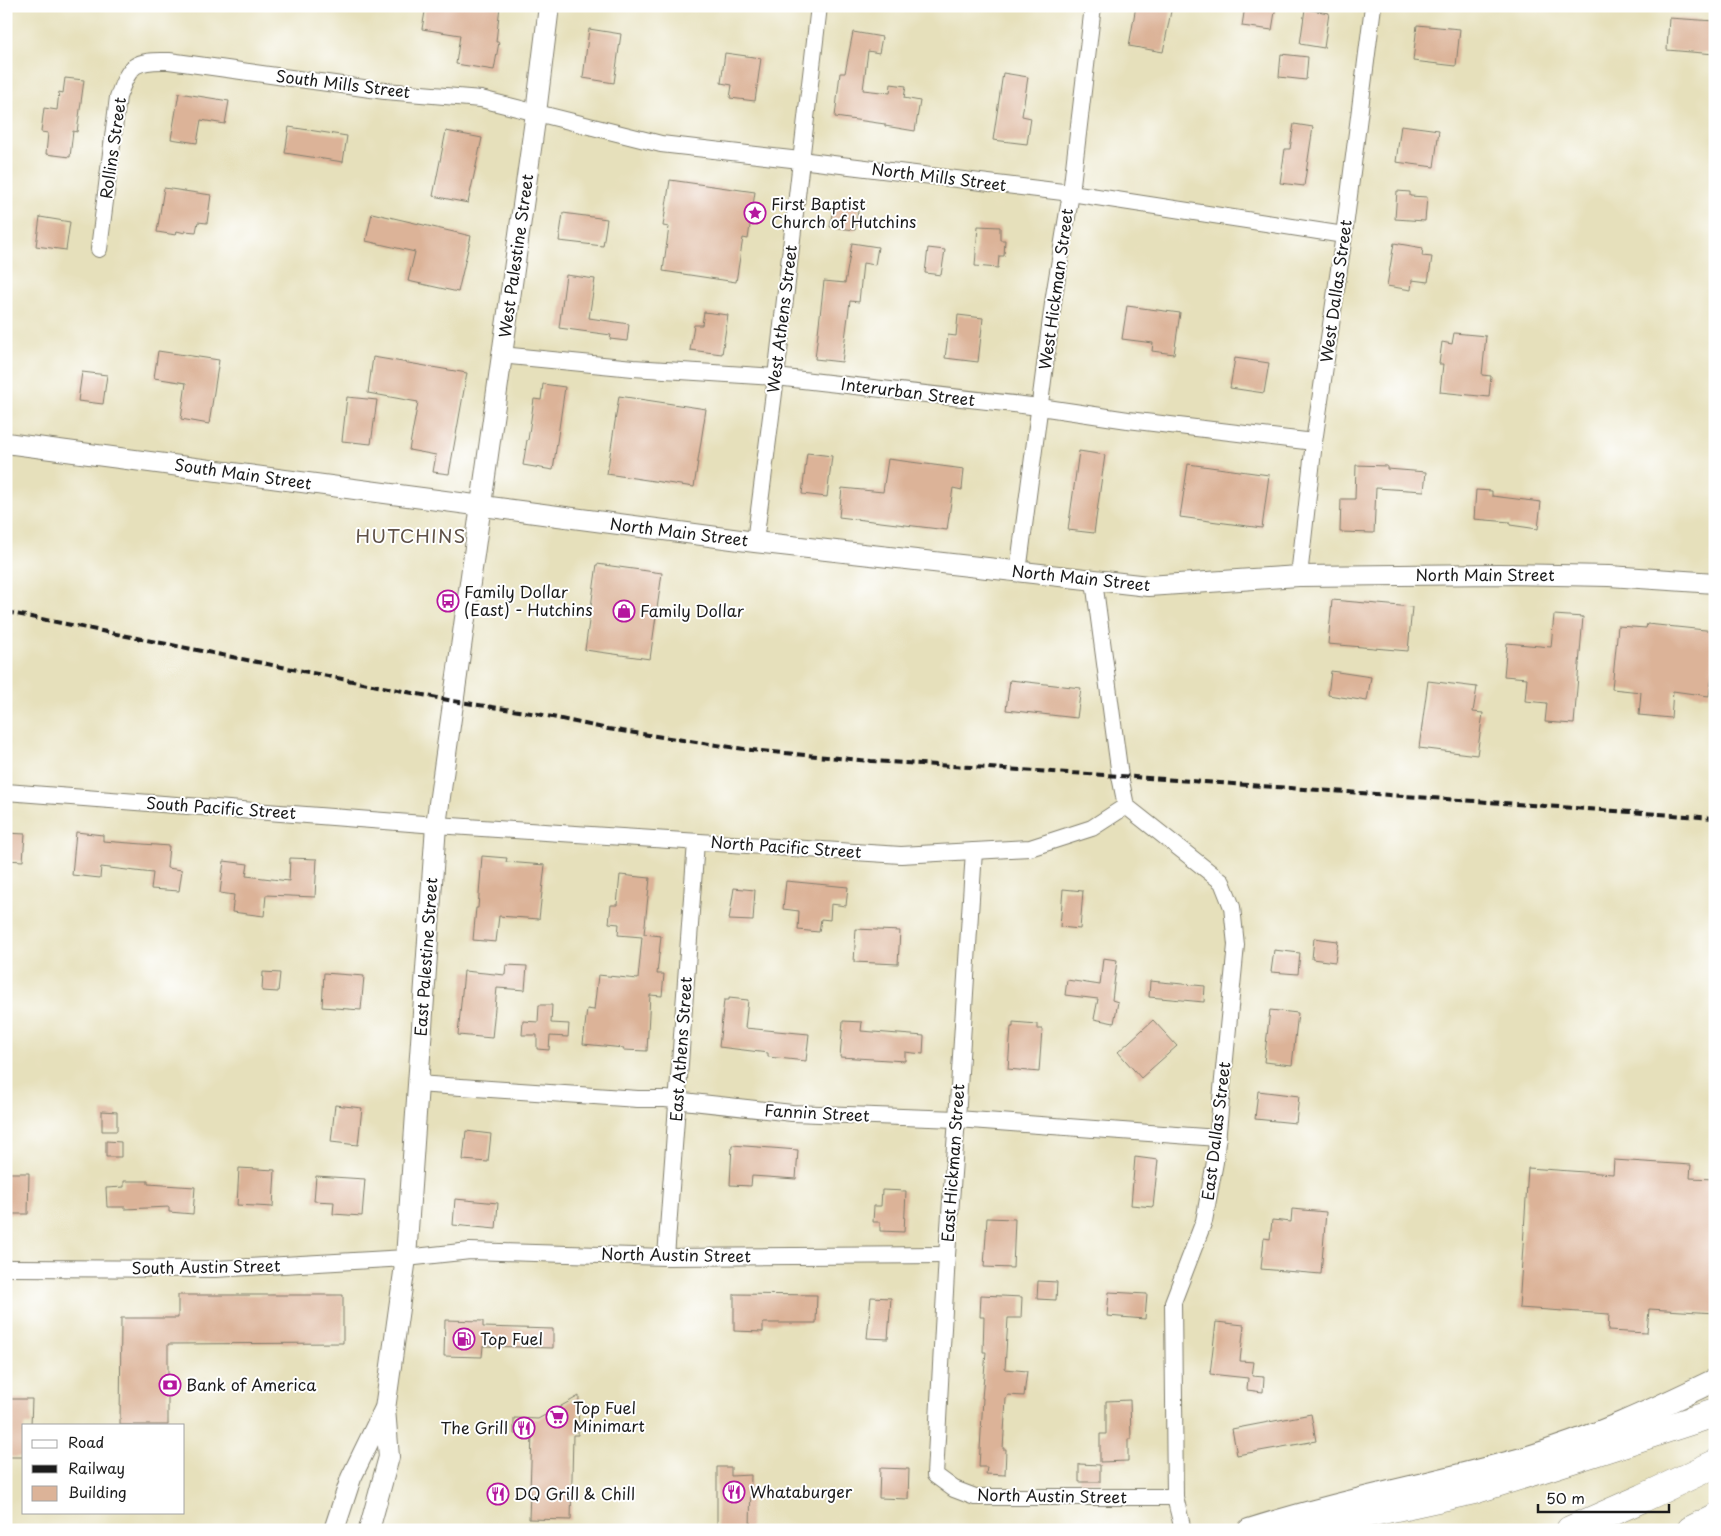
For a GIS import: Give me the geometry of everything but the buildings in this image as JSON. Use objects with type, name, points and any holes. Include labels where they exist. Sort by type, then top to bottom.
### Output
[{"type":"highway","points":[[1291,1530],[1474,1490],[1715,1413]]},
{"type":"highway","points":[[1570,1530],[1715,1464]]},
{"type":"highway","points":[[1690,1530],[1715,1518]]},
{"type":"main road","points":[[1249,1530],[1288,1517],[1526,1458],[1614,1427],[1715,1380]]},
{"type":"street","name":"West Palestine Street","points":[[480,506],[536,114],[549,6]]},
{"type":"street","name":"West Athens Street","points":[[755,542],[819,6]]},
{"type":"street","name":"West Hickman Street","points":[[1018,572],[1054,296],[1071,193],[1093,6]]},
{"type":"street","name":"West Dallas Street","points":[[1299,576],[1314,442],[1344,235],[1373,6]]},
{"type":"street","name":"South Mills Street","points":[[148,60],[169,61],[385,91],[481,99],[536,114]]},
{"type":"street","name":"Rollins Street","points":[[99,249],[118,97],[125,77],[135,64],[148,60]]},
{"type":"street","name":"North Mills Street","points":[[536,114],[660,144],[1071,193],[1344,235]]},
{"type":"street","name":"Interurban Street","points":[[501,355],[633,368],[776,377],[1040,407],[1128,420],[1314,442]]},
{"type":"street","name":"South Main Street","points":[[6,443],[480,506]]},
{"type":"street","name":"North Main Street","points":[[480,506],[755,542],[1148,586],[1299,576],[1499,574],[1589,575],[1715,583]]},
{"type":"street","name":"East Palestine Street","points":[[369,1530],[389,1456],[385,1408],[406,1258],[436,825],[480,506]]},
{"type":"street","points":[[1094,580],[1120,776],[1126,806]]},
{"type":"street","name":"South Pacific Street","points":[[6,792],[436,825]]},
{"type":"street","name":"North Pacific Street","points":[[436,825],[901,855],[1030,848],[1092,828],[1126,806]]},
{"type":"street","name":"East Dallas Street","points":[[1126,806],[1222,882],[1232,907],[1236,945],[1218,1138],[1204,1221],[1173,1302],[1175,1497],[1183,1530]]},
{"type":"street","name":"East Athens Street","points":[[666,1257],[696,842]]},
{"type":"street","name":"East Hickman Street","points":[[936,1475],[946,1255],[957,1119],[974,851]]},
{"type":"street","name":"Fannin Street","points":[[417,1084],[677,1100],[792,1113],[957,1119],[1218,1138]]},
{"type":"street","name":"North Austin Street","points":[[406,1258],[470,1251],[633,1254],[666,1257],[946,1255]]},
{"type":"street","name":"South Austin Street","points":[[6,1268],[215,1269],[406,1258]]},
{"type":"street","name":"East Palestine Street","points":[[334,1530],[351,1478],[385,1408]]},
{"type":"street","name":"North Austin Street","points":[[936,1475],[954,1489],[975,1497],[1175,1497]]},
{"type":"railway","points":[[6,612],[453,701],[538,714],[608,729],[751,750],[871,761],[1120,776],[1715,818]]},
{"type":"place","name":"First Baptist Church of Hutchins","points":[[755,213]]},
{"type":"place","name":"Family Dollar (East) - Hutchins","points":[[448,601]]},
{"type":"place","name":"Family Dollar","points":[[624,611]]},
{"type":"place","name":"Top Fuel","points":[[464,1339]]},
{"type":"place","name":"Bank of America","points":[[170,1385]]},
{"type":"place","name":"Top Fuel Minimart","points":[[557,1417]]},
{"type":"place","name":"The Grill","points":[[524,1428]]},
{"type":"place","name":"Whataburger","points":[[734,1492]]},
{"type":"place","name":"DQ Grill & Chill","points":[[498,1494]]},
{"type":"district","name":"HUTCHINS","points":[[411,536]]}]
